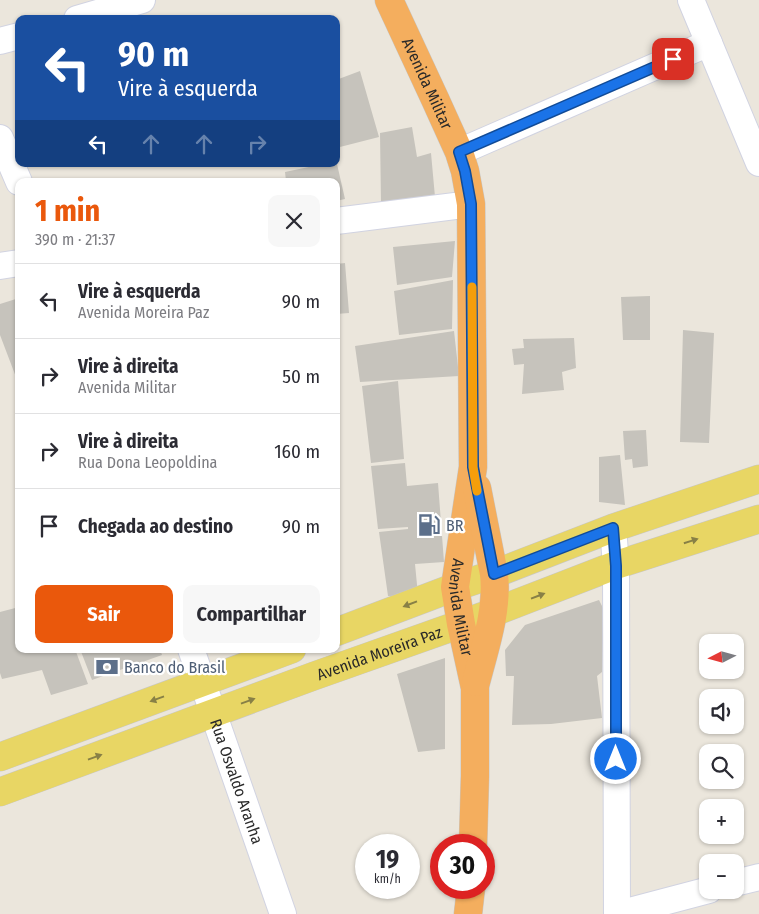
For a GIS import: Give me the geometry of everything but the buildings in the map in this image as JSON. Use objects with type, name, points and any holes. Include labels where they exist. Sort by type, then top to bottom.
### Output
[{"type":"highway","name":"Avenida Militar","points":[[389,0],[459,152],[465,171],[471,204],[473,467],[455,587],[475,688],[473,834]]},
{"type":"highway","name":"Avenida Militar","points":[[473,467],[494,574],[495,599],[475,688]]},
{"type":"highway","points":[[468,914],[470,899]]},
{"type":"main road","name":"Avenida Moreira Paz","points":[[340,630],[613,528],[759,479]]},
{"type":"main road","name":"Avenida Moreira Paz","points":[[0,792],[616,566],[759,519]]},
{"type":"main road","points":[[0,757],[281,653]]},
{"type":"main road","points":[[305,653],[314,676]]},
{"type":"main road","points":[[49,739],[62,769]]},
{"type":"street","points":[[91,15],[142,0]]},
{"type":"street","points":[[690,0],[759,163]]},
{"type":"street","points":[[0,41],[15,37]]},
{"type":"street","points":[[459,152],[709,43]]},
{"type":"street","points":[[0,138],[17,178]]},
{"type":"street","points":[[340,220],[471,204]]},
{"type":"street","points":[[0,266],[15,264]]},
{"type":"street","points":[[613,528],[616,566],[618,914],[699,893]]},
{"type":"street","name":"Rua Osvaldo Aranha","points":[[192,653],[283,914]]},
{"type":"street","points":[[744,881],[759,877]]},
{"type":"slow traffic","points":[[472,287],[473,467],[477,491]]},
{"type":"place","name":"BR","points":[[429,525]]},
{"type":"place","name":"Banco do Brasil","points":[[107,667]]},
{"type":"route","points":[[616,759],[616,566],[613,528],[494,574],[473,467],[471,204],[465,171],[459,152],[673,59]]}]
